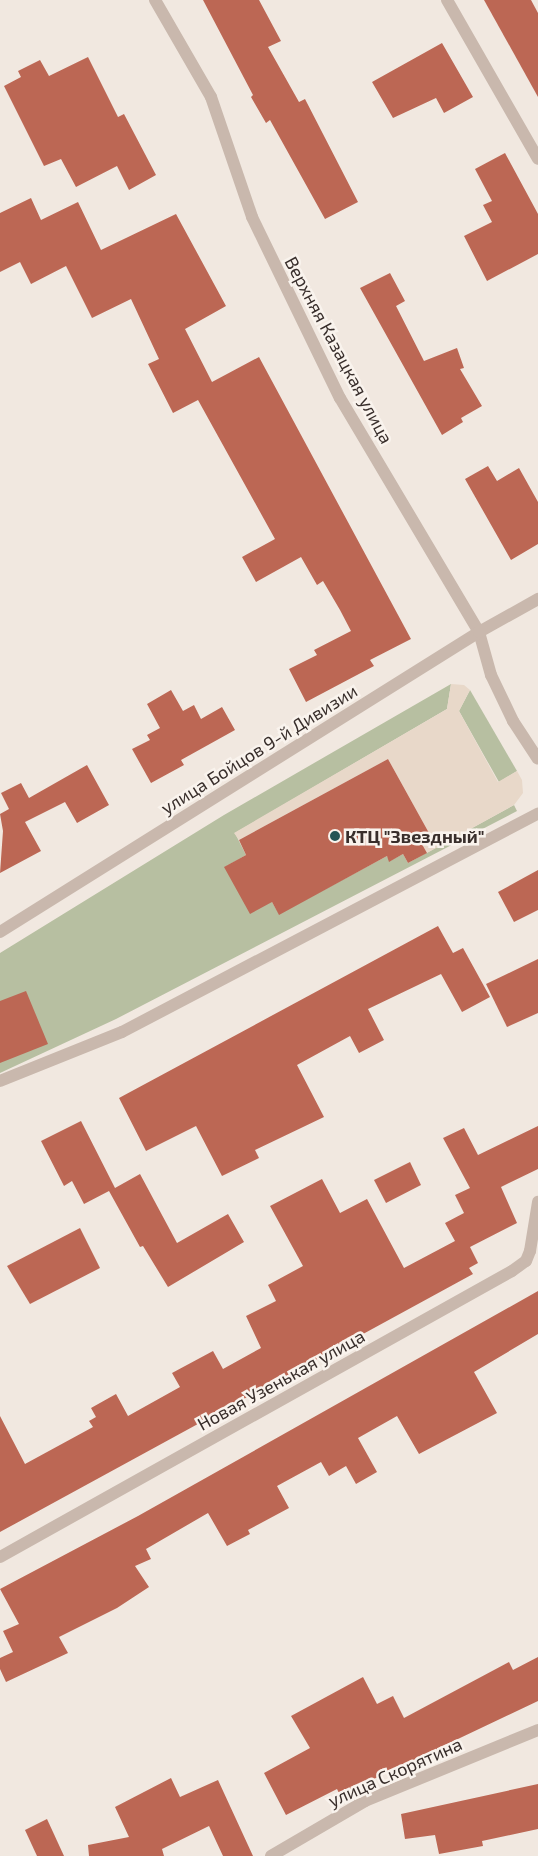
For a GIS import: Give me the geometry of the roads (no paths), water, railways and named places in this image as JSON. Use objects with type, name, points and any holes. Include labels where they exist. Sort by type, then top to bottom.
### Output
[{"type":"street","name":"Верхняя Казацкая улица","points":[[155,0],[211,98],[252,218],[340,398],[479,632],[491,676],[513,721],[538,760]]},
{"type":"street","points":[[448,0],[538,159]]},
{"type":"street","name":"улица Бойцов 9-й Дивизии","points":[[0,932],[479,632],[538,599]]},
{"type":"street","points":[[0,1081],[122,1032],[538,814]]},
{"type":"street","name":"Новая Узенькая улица","points":[[0,1557],[512,1271],[526,1261],[530,1251],[538,1202]]},
{"type":"street","name":"улица Скорятина","points":[[271,1856],[365,1800],[538,1730]]},
{"type":"place","name":"КТЦ \"Звездный\"","points":[[335,836]]}]
